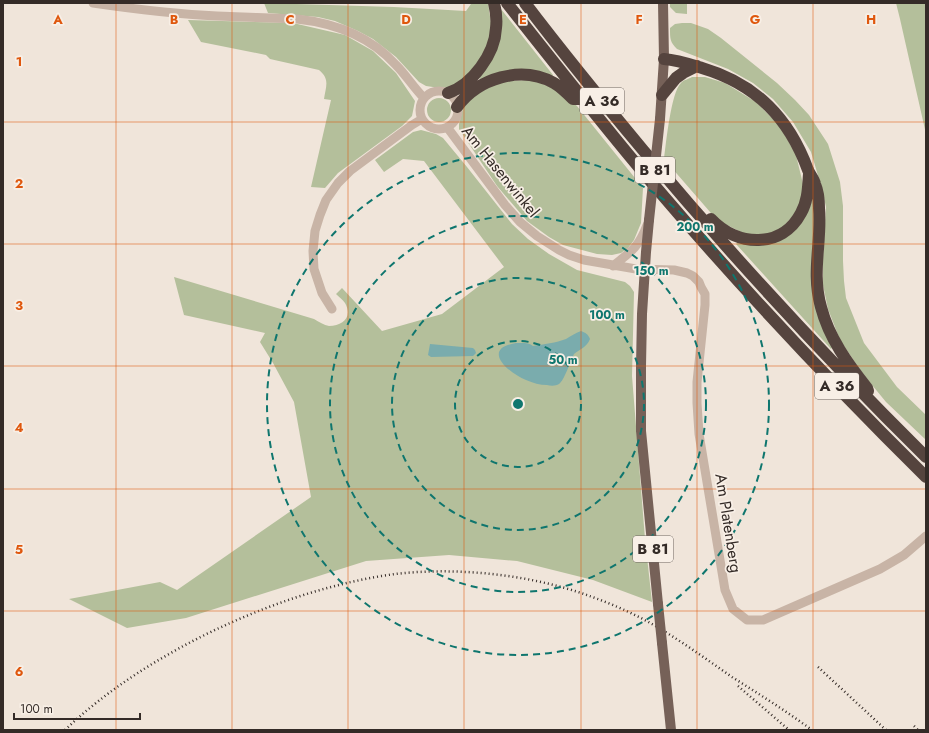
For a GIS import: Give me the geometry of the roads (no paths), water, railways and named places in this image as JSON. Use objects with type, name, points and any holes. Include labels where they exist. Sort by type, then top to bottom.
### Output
[{"type":"highway","points":[[448,94],[468,81],[489,54],[496,30],[494,3]]},
{"type":"highway","name":"A 36","points":[[507,3],[658,190],[750,294],[817,366],[926,477]]},
{"type":"highway","name":"A 36","points":[[525,3],[620,123],[698,215],[786,313],[926,457]]},
{"type":"highway","points":[[664,59],[697,66],[719,73],[739,82],[764,101],[780,118],[792,134],[815,184],[820,220],[816,276],[821,307],[837,345],[849,364],[868,388],[869,400]]},
{"type":"highway","points":[[662,94],[676,78],[697,66]]},
{"type":"highway","points":[[457,107],[466,96],[486,83],[504,76],[519,75],[528,75],[545,79],[562,88],[573,98],[583,99]]},
{"type":"highway","points":[[698,215],[708,216],[729,234],[741,238],[761,240],[776,236],[793,224],[801,213],[806,200],[809,172]]},
{"type":"main road","name":"B 81","points":[[663,3],[664,59],[662,94],[646,246],[642,340],[641,431],[671,730]]},
{"type":"street","points":[[93,3],[176,13],[297,19],[329,24],[357,35],[379,49],[396,64],[424,98]]},
{"type":"street","points":[[434,92],[448,94],[454,99],[457,107],[457,113],[452,124],[440,129],[428,125],[422,120],[420,115],[420,107],[424,98],[434,92]]},
{"type":"street","points":[[332,309],[322,293],[314,268],[313,251],[315,231],[326,200],[338,183],[350,171],[412,125],[422,120]]},
{"type":"street","name":"Am Hasenwinkel","points":[[447,127],[505,205],[520,222],[549,245],[569,255],[584,260],[613,266],[645,270]]},
{"type":"street","points":[[613,266],[631,252],[636,246],[649,220]]},
{"type":"street","name":"Am Platenberg","points":[[645,270],[674,270],[687,273],[699,282],[705,294],[697,382],[699,434],[723,582],[733,609],[747,620],[763,620],[880,570],[904,554],[926,536]]},
{"type":"water","points":[[581,331],[587,334],[590,339],[589,342],[574,354],[563,379],[556,385],[550,386],[536,384],[519,377],[506,367],[501,361],[499,355],[500,350],[505,346],[516,343],[527,343],[533,346],[554,342],[566,339]]},
{"type":"water","points":[[430,344],[473,348],[476,353],[473,356],[431,357],[428,355]]},
{"type":"railway","points":[[65,730],[98,702],[135,675],[175,650],[218,628],[263,609],[308,594],[352,582],[395,574],[442,571],[491,574],[539,581],[601,600],[644,620],[673,636],[812,730]]},
{"type":"railway","points":[[818,667],[886,730]]},
{"type":"railway","points":[[738,686],[789,730]]},
{"type":"railway","points":[[914,726],[918,730]]}]
